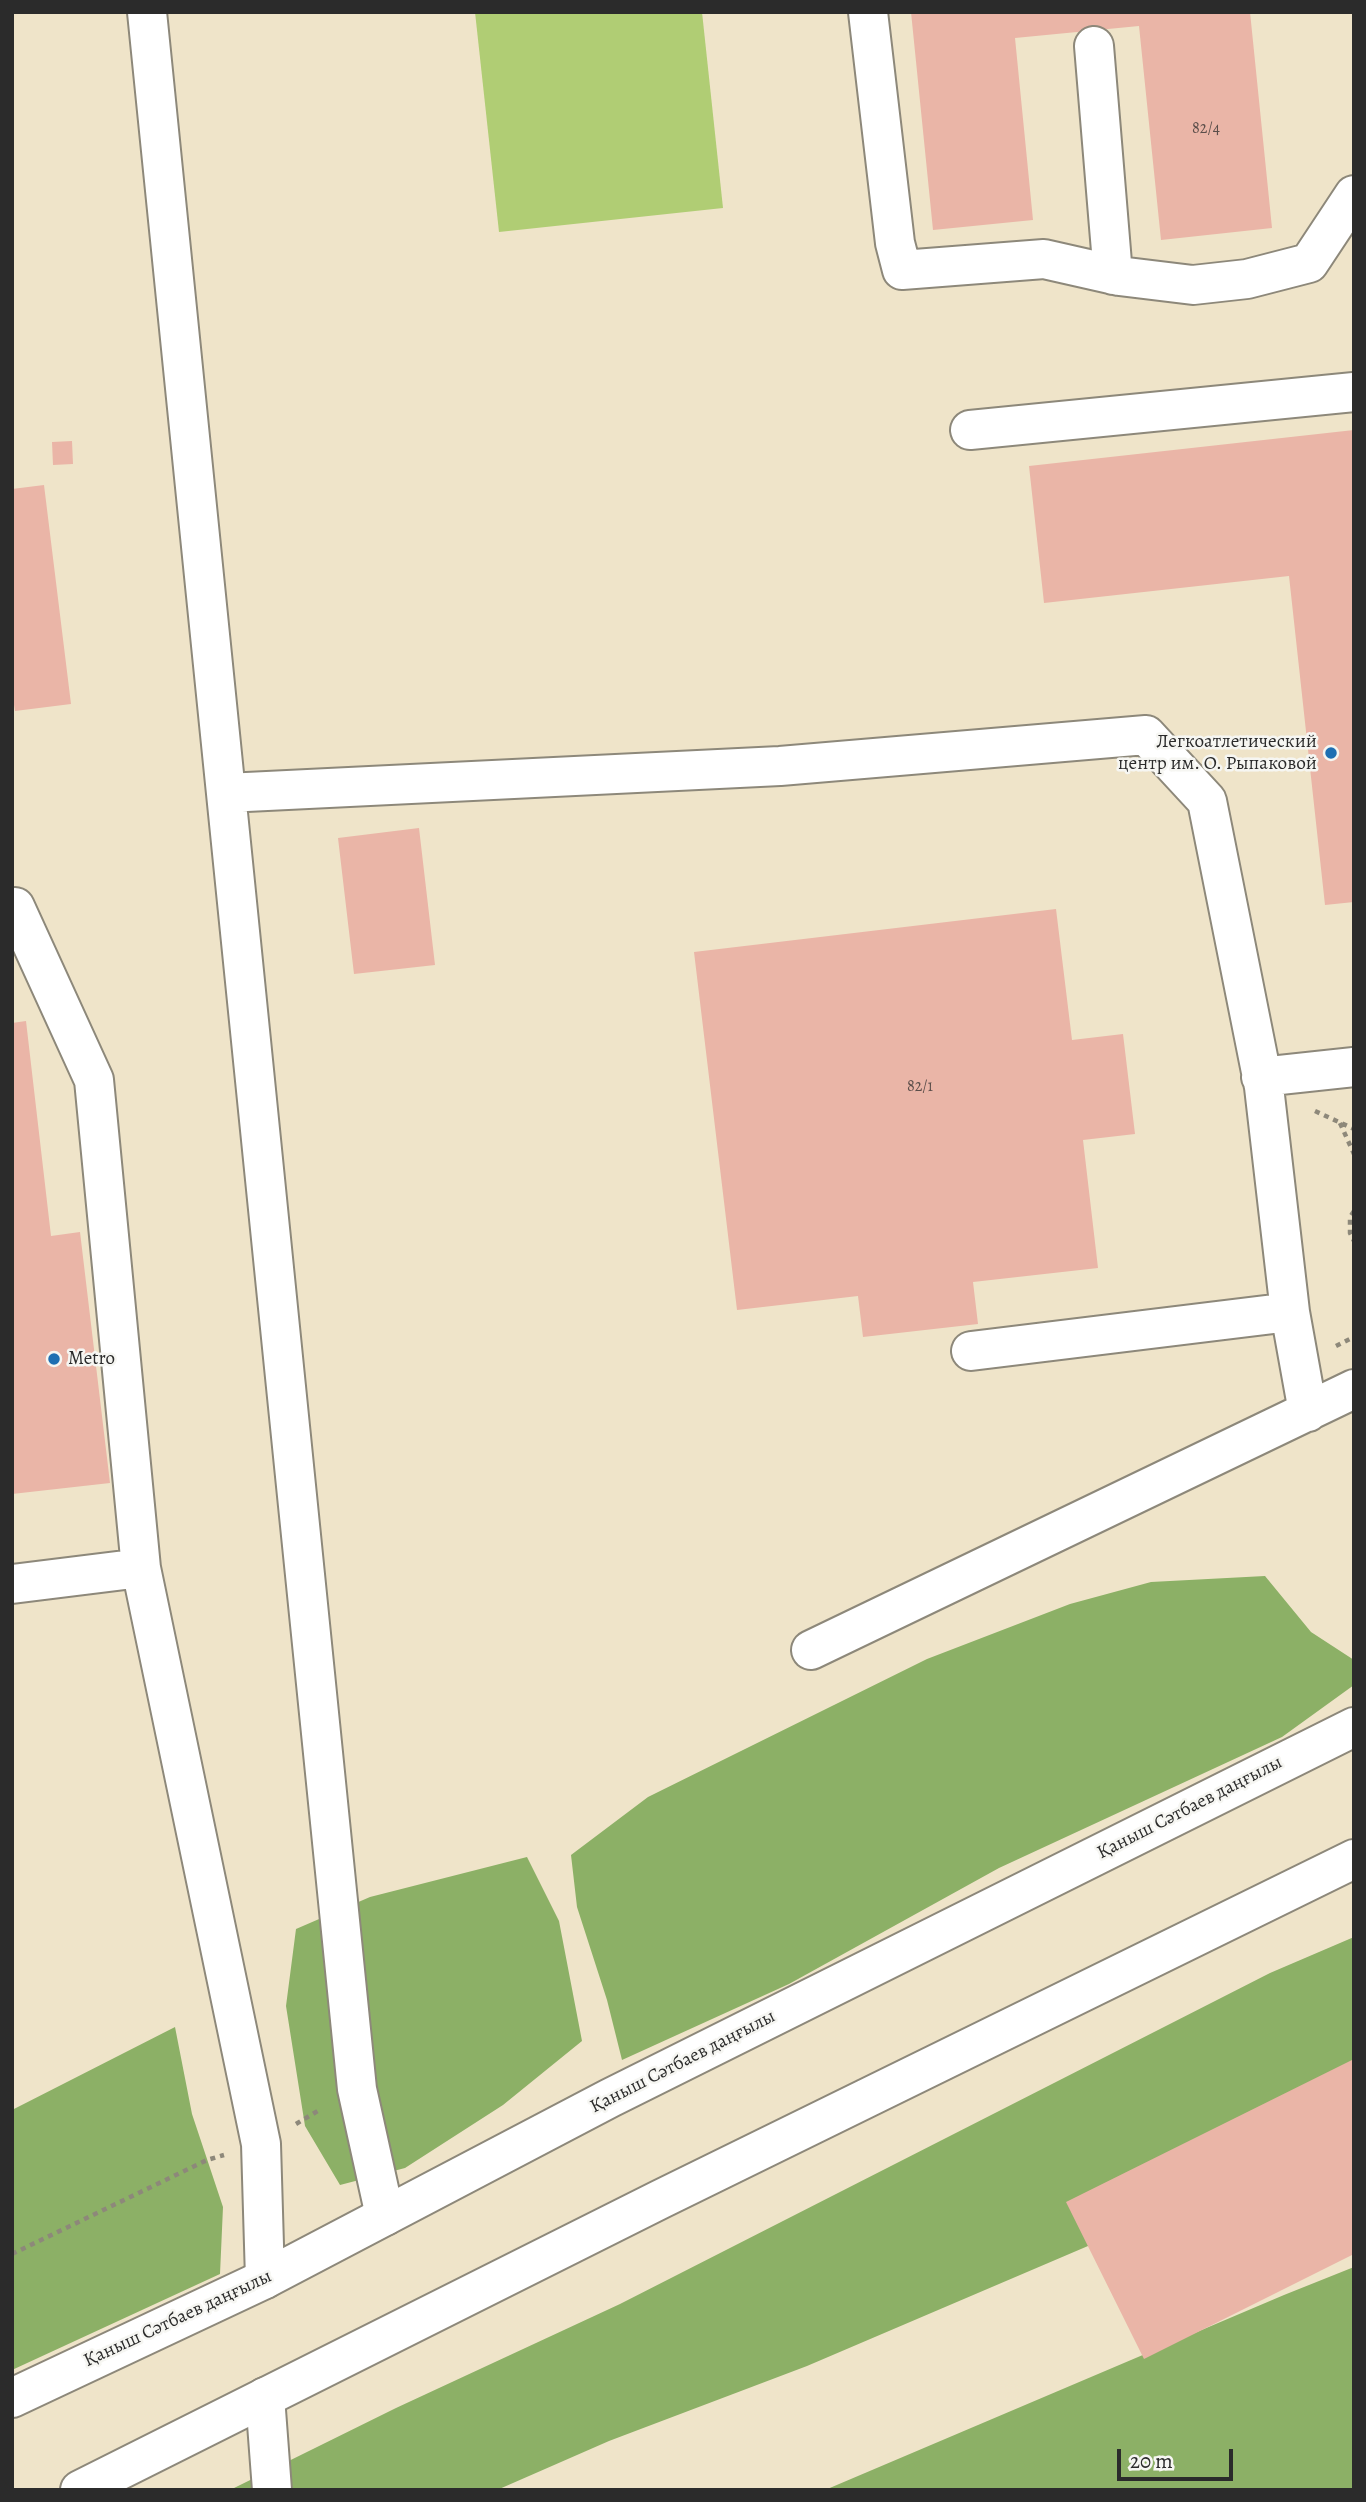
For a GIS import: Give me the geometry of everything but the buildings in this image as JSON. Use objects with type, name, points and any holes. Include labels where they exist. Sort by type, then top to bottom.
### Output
[{"type":"main road","points":[[147,12],[357,2089],[385,2216]]},
{"type":"main road","points":[[868,12],[895,243],[902,270],[1044,260],[1113,275],[1193,285],[1247,279],[1309,263],[1354,195]]},
{"type":"main road","points":[[1094,46],[1113,275]]},
{"type":"main road","points":[[970,430],[1354,392]]},
{"type":"main road","points":[[226,793],[780,766],[1146,736],[1207,801],[1261,1077],[1290,1312],[1308,1412]]},
{"type":"main road","points":[[12,908],[15,907],[94,1080],[141,1568],[261,2144],[265,2279]]},
{"type":"main road","points":[[1261,1077],[1354,1067]]},
{"type":"main road","points":[[971,1351],[1290,1312]]},
{"type":"main road","points":[[811,1650],[1354,1389]]},
{"type":"main road","points":[[12,1584],[141,1568]]},
{"type":"main road","name":"Қаныш Сәтбаев даңғылы","points":[[12,2398],[265,2279],[622,2092],[1354,1727]]},
{"type":"main road","points":[[80,2490],[673,2193],[1354,1859]]},
{"type":"main road","points":[[265,2397],[272,2490]]},
{"type":"path","points":[[1340,1122],[1354,1154]]},
{"type":"path","points":[[1354,1211],[1350,1217],[1350,1233],[1354,1241]]},
{"type":"path","points":[[12,2254],[207,2160],[261,2144],[357,2089]]},
{"type":"green space","points":[[475,12],[702,12],[723,208],[499,232]]},
{"type":"green space","points":[[1265,1576],[1311,1632],[1354,1660],[1354,1685],[1282,1737],[999,1868],[789,1984],[622,2060],[607,2000],[577,1907],[571,1855],[648,1797],[927,1659],[1070,1604],[1151,1582]]},
{"type":"green space","points":[[527,1857],[559,1921],[582,2041],[503,2105],[405,2168],[340,2185],[305,2126],[286,2006],[296,1929],[370,1897]]},
{"type":"green space","points":[[1354,1937],[1354,2108],[1095,2243],[807,2366],[609,2441],[497,2490],[230,2490],[396,2408],[620,2304],[1270,1973]]},
{"type":"green space","points":[[175,2027],[192,2114],[223,2207],[220,2274],[12,2370],[12,2110]]},
{"type":"green space","points":[[1354,2267],[1354,2490],[825,2490],[1284,2295]]},
{"type":"place","name":"Легкоатлетический центр им. О. Рыпаковой","points":[[1331,753]]},
{"type":"place","name":"Metro","points":[[54,1359]]}]
